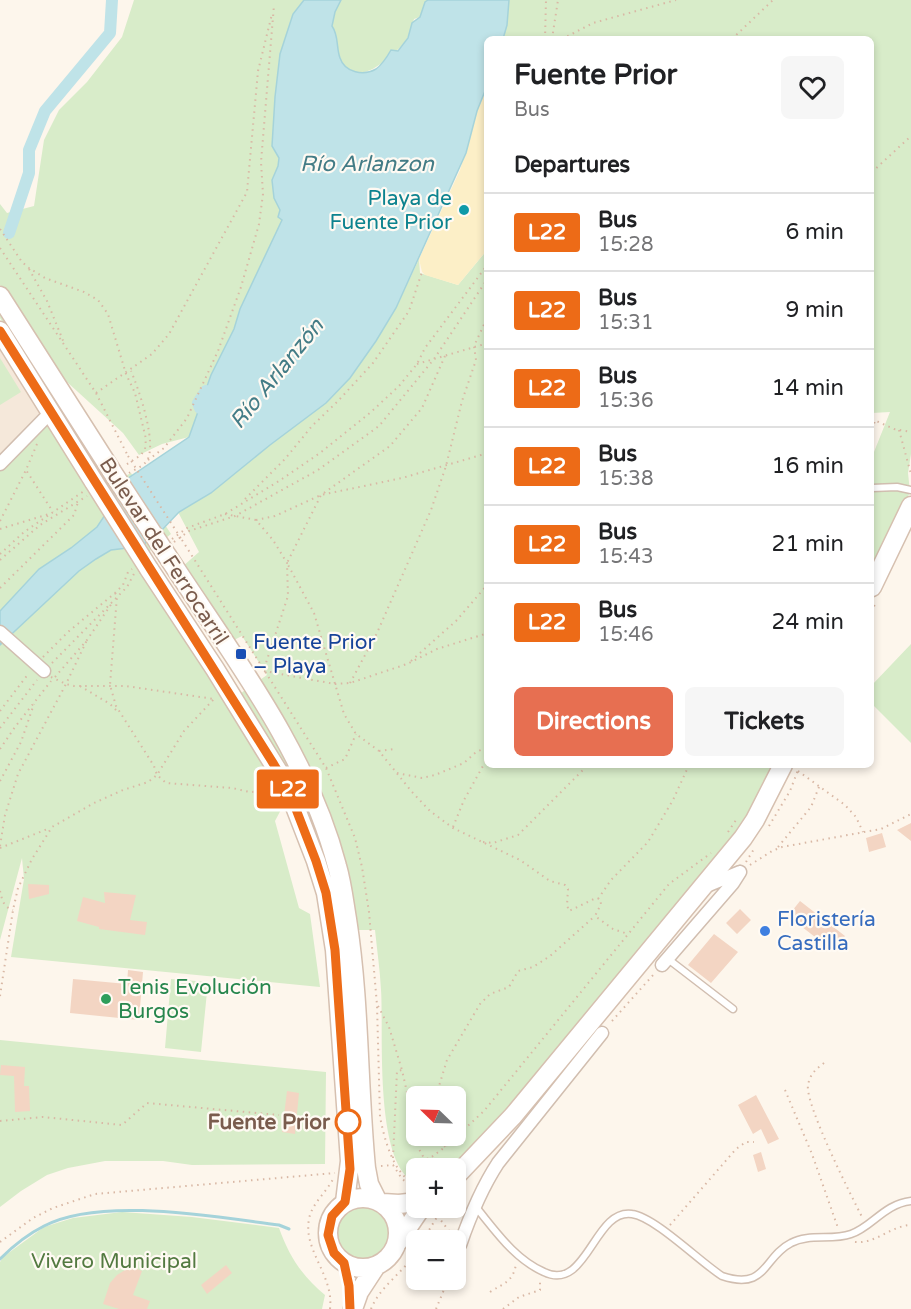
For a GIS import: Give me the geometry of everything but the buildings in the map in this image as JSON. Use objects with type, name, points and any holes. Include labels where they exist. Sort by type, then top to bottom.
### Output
[{"type":"main road","name":"Bulevar del Ferrocarril","points":[[0,296],[168,548],[286,741],[311,790],[338,868],[351,947],[365,1160],[369,1184],[380,1201]]},
{"type":"main road","name":"Bulevar del Ferrocarril","points":[[0,331],[50,413],[91,488],[278,771],[298,814],[326,893],[335,950],[350,1161],[345,1202]]},
{"type":"main road","points":[[874,582],[911,506]]},
{"type":"main road","points":[[466,1165],[513,1116],[743,838],[788,768]]},
{"type":"main road","points":[[376,1266],[357,1268],[344,1263],[334,1253],[328,1232],[332,1216],[345,1202],[361,1197],[406,1203]]},
{"type":"main road","points":[[380,1201],[392,1212],[397,1224],[396,1246]]},
{"type":"main road","points":[[352,1309],[359,1292],[376,1266],[386,1259],[396,1246],[412,1218]]},
{"type":"main road","points":[[344,1263],[352,1309]]},
{"type":"street","points":[[0,464],[50,413]]},
{"type":"street","points":[[0,632],[42,669]]},
{"type":"street","points":[[700,888],[740,872]]},
{"type":"street","points":[[665,962],[740,872]]},
{"type":"street","points":[[465,1230],[484,1184],[504,1155],[602,1033]]},
{"type":"lane","points":[[874,488],[897,487],[911,490]]},
{"type":"lane","points":[[665,962],[733,1009]]},
{"type":"lane","points":[[474,1206],[505,1242],[543,1272],[558,1275],[567,1273],[577,1266],[606,1226],[614,1219],[625,1214],[632,1214],[664,1231],[722,1276],[738,1279],[756,1277],[787,1245],[795,1241],[852,1234],[882,1213],[903,1202],[911,1201]]},
{"type":"path","points":[[96,393],[152,354],[169,334],[247,192],[258,71],[274,5],[278,0]]},
{"type":"path","points":[[545,36],[546,0]]},
{"type":"path","points":[[552,36],[558,0]]},
{"type":"path","points":[[568,36],[593,23],[676,0]]},
{"type":"path","points":[[735,36],[774,0]]},
{"type":"path","points":[[118,472],[145,464],[148,459],[164,448],[187,418],[218,351],[244,278],[259,224],[263,194],[261,162],[274,5]]},
{"type":"path","points":[[874,170],[911,136]]},
{"type":"path","points":[[0,229],[28,268],[45,278],[84,292],[98,300],[108,314],[126,374],[135,393],[146,439],[145,449],[141,455],[118,472]]},
{"type":"path","points":[[0,248],[96,393],[128,456],[264,671],[335,684],[350,683],[407,664],[437,649],[484,634]]},
{"type":"path","points":[[28,268],[67,348]]},
{"type":"path","points":[[168,548],[188,528],[225,514],[279,481],[344,435],[399,386],[484,269]]},
{"type":"path","points":[[242,503],[373,363],[409,311],[422,272]]},
{"type":"path","points":[[168,548],[189,531],[235,516],[318,470],[364,438],[389,415],[434,359],[484,284]]},
{"type":"path","points":[[350,683],[377,633],[427,520],[446,465],[462,401],[476,360],[474,346],[484,325]]},
{"type":"path","points":[[417,364],[484,344]]},
{"type":"path","points":[[225,514],[256,520],[275,516],[321,495],[390,446],[422,408],[445,356]]},
{"type":"path","points":[[131,370],[143,400],[150,445],[148,459]]},
{"type":"path","points":[[874,420],[911,432]]},
{"type":"path","points":[[899,430],[911,474]]},
{"type":"path","points":[[0,521],[38,443]]},
{"type":"path","points":[[321,495],[402,478],[484,454]]},
{"type":"path","points":[[26,470],[54,513]]},
{"type":"path","points":[[0,529],[54,513],[78,502],[91,488]]},
{"type":"path","points":[[0,554],[24,532],[91,488]]},
{"type":"path","points":[[264,671],[288,596],[287,563],[321,495]]},
{"type":"path","points":[[0,588],[74,515],[78,502]]},
{"type":"path","points":[[0,560],[54,513]]},
{"type":"path","points":[[256,520],[273,540],[314,613],[344,714],[356,734],[379,752],[430,811],[453,828],[520,860],[550,881],[566,885],[569,911],[598,899],[611,880],[648,842],[673,800],[688,768]]},
{"type":"path","points":[[0,728],[68,632],[127,586],[132,574],[142,567]]},
{"type":"path","points":[[407,664],[456,621],[484,589]]},
{"type":"path","points":[[42,669],[66,684],[126,686],[214,699],[184,731],[157,776],[148,782],[94,803],[52,827],[0,847],[5,815],[18,774],[66,684],[87,639],[116,594]]},
{"type":"path","points":[[0,711],[116,594]]},
{"type":"path","points":[[116,594],[110,685],[116,706],[154,766],[157,776],[166,783],[232,788],[250,792],[267,793],[279,789]]},
{"type":"path","points":[[0,781],[21,742],[35,701],[42,669],[87,639]]},
{"type":"path","points":[[78,686],[110,704],[122,715]]},
{"type":"path","points":[[0,749],[35,701]]},
{"type":"path","points":[[326,768],[345,759],[356,734]]},
{"type":"path","points":[[379,752],[395,749]]},
{"type":"path","points":[[397,773],[422,778],[435,776],[464,763],[476,752],[484,749]]},
{"type":"path","points":[[453,828],[464,800],[484,764]]},
{"type":"path","points":[[480,842],[493,843],[518,835],[585,768]]},
{"type":"path","points":[[790,768],[845,806],[856,817],[863,832]]},
{"type":"path","points":[[740,872],[776,849],[811,807],[819,787]]},
{"type":"path","points":[[723,840],[741,813]]},
{"type":"path","points":[[776,849],[881,829],[911,814]]},
{"type":"path","points":[[0,996],[18,888],[32,859],[52,827]]},
{"type":"path","points":[[377,1005],[389,1027],[402,1070],[420,1151],[424,1158],[429,1159],[484,1111],[669,884],[716,848]]},
{"type":"path","points":[[0,891],[7,908],[13,910]]},
{"type":"path","points":[[439,1086],[447,1060],[480,1004],[490,994],[509,987],[518,972],[533,968],[550,956],[595,916],[601,904],[598,899]]},
{"type":"path","points":[[595,916],[613,929],[628,934]]},
{"type":"path","points":[[602,1033],[665,962]]},
{"type":"path","points":[[824,1064],[813,1071],[807,1086],[812,1109],[866,1224]]},
{"type":"path","points":[[402,1070],[397,1071],[393,1158],[400,1173],[406,1178]]},
{"type":"path","points":[[785,1090],[812,1154],[841,1236],[853,1242],[865,1243],[894,1229],[911,1225]]},
{"type":"path","points":[[0,1121],[43,1117],[123,1125],[147,1103],[279,1116]]},
{"type":"path","points":[[664,1231],[736,1149],[746,1142],[754,1142]]},
{"type":"path","points":[[372,1167],[393,1166],[406,1181]]},
{"type":"path","points":[[0,1242],[33,1218],[53,1208],[95,1194],[334,1174],[343,1170]]},
{"type":"path","points":[[330,1309],[330,1291],[310,1238],[309,1220],[314,1207],[332,1181],[334,1174]]},
{"type":"path","points":[[440,1218],[449,1230]]},
{"type":"path","points":[[490,1292],[511,1279],[515,1274],[520,1256]]},
{"type":"path","points":[[371,1309],[376,1298],[406,1267]]},
{"type":"path","points":[[503,1309],[519,1297],[540,1290],[539,1283],[543,1272]]},
{"type":"path","points":[[436,1309],[444,1290]]},
{"type":"shaded area","points":[[0,342],[49,421],[0,470]]},
{"type":"green space","points":[[134,0],[304,0],[293,14],[280,54],[275,97],[273,129],[275,152],[279,158],[272,180],[274,198],[281,210],[278,217],[282,220],[280,226],[198,403],[200,408],[189,437],[162,444],[139,455],[123,433],[67,382],[37,342],[0,285],[0,204],[7,213],[34,206],[44,140],[59,110],[87,82],[122,37]]},
{"type":"green space","points":[[341,0],[428,0],[425,2],[420,17],[414,19],[406,41],[400,47],[376,67],[366,72],[355,72],[349,70],[341,62],[332,26]]},
{"type":"green space","points":[[509,0],[911,0],[911,454],[908,473],[910,492],[874,568],[874,452],[890,412],[874,413],[874,36],[504,36]]},
{"type":"green space","points":[[484,254],[484,768],[775,768],[750,812],[724,850],[512,1103],[463,1158],[406,1158],[406,1174],[393,1152],[387,1126],[382,1065],[381,990],[375,930],[358,930],[352,890],[333,829],[257,682],[267,675],[242,636],[230,642],[182,567],[199,552],[178,512],[211,493],[326,403],[350,378],[396,308],[419,259],[420,273],[458,285]]},
{"type":"green space","points":[[0,312],[112,483],[131,473],[171,534],[136,562],[269,773],[284,804],[275,821],[299,908],[310,914],[320,987],[11,957],[24,879],[22,858],[0,940],[0,470],[49,421],[11,335],[0,318]]},
{"type":"green space","points":[[0,358],[21,392],[0,405]]},
{"type":"green space","points":[[911,644],[911,743],[874,706],[874,683]]},
{"type":"green space","points":[[245,690],[281,745],[322,837],[341,918],[239,695]]},
{"type":"green space","points":[[171,979],[208,982],[201,1052],[165,1048]]},
{"type":"green space","points":[[0,1040],[326,1072],[325,1164],[192,1165],[163,1161],[105,1161],[68,1168],[47,1175],[0,1207]]},
{"type":"green space","points":[[357,1204],[369,1204],[383,1212],[391,1226],[389,1243],[383,1252],[369,1260],[357,1260],[340,1248],[335,1238],[335,1226],[347,1209]]},
{"type":"green space","name":"Vivero Municipal","points":[[122,1212],[192,1217],[279,1228],[297,1265],[325,1295],[322,1309],[0,1309],[0,1262],[3,1257],[44,1227],[73,1218]]},
{"type":"sand","name":"Playa de Fuente Prior","points":[[484,94],[484,254],[458,285],[425,275],[419,259],[460,170]]},
{"type":"water","name":"Río Arlanzon","points":[[304,0],[341,0],[332,26],[336,34],[339,54],[346,67],[361,73],[376,69],[391,50],[398,51],[408,38],[412,23],[420,17],[425,2],[428,0],[509,0],[504,36],[484,36],[484,94],[466,153],[396,308],[350,378],[326,403],[211,493],[179,512],[161,531],[148,538],[144,546],[111,550],[79,571],[0,645],[0,611],[39,569],[97,527],[107,512],[115,487],[189,437],[211,375],[282,220],[278,217],[280,210],[274,198],[272,180],[279,158],[272,146],[280,54],[293,14]]},
{"type":"waterway","points":[[9,233],[29,173],[29,150],[45,111],[110,33],[112,0]]},
{"type":"waterway","points":[[200,408],[198,403],[206,391]]},
{"type":"waterway","points":[[0,1259],[20,1241],[44,1226],[68,1217],[96,1212],[159,1211],[279,1225],[289,1229]]},
{"type":"bus line","name":"L22","points":[[0,331],[287,786],[316,861],[326,893],[335,950],[350,1161],[345,1202],[332,1216],[328,1225],[328,1235],[334,1253],[344,1263],[349,1286],[350,1309]]},
{"type":"place","name":"Playa de Fuente Prior","points":[[464,210]]},
{"type":"place","name":"Fuente Prior – Playa","points":[[241,654]]},
{"type":"place","name":"Floristería Castilla","points":[[765,931]]},
{"type":"place","name":"Tenis Evolución Burgos","points":[[106,999]]},
{"type":"place","name":"Fuente Prior","points":[[348,1122]]},
{"type":"water label","name":"Río Arlanzón","points":[[276,373]]}]
